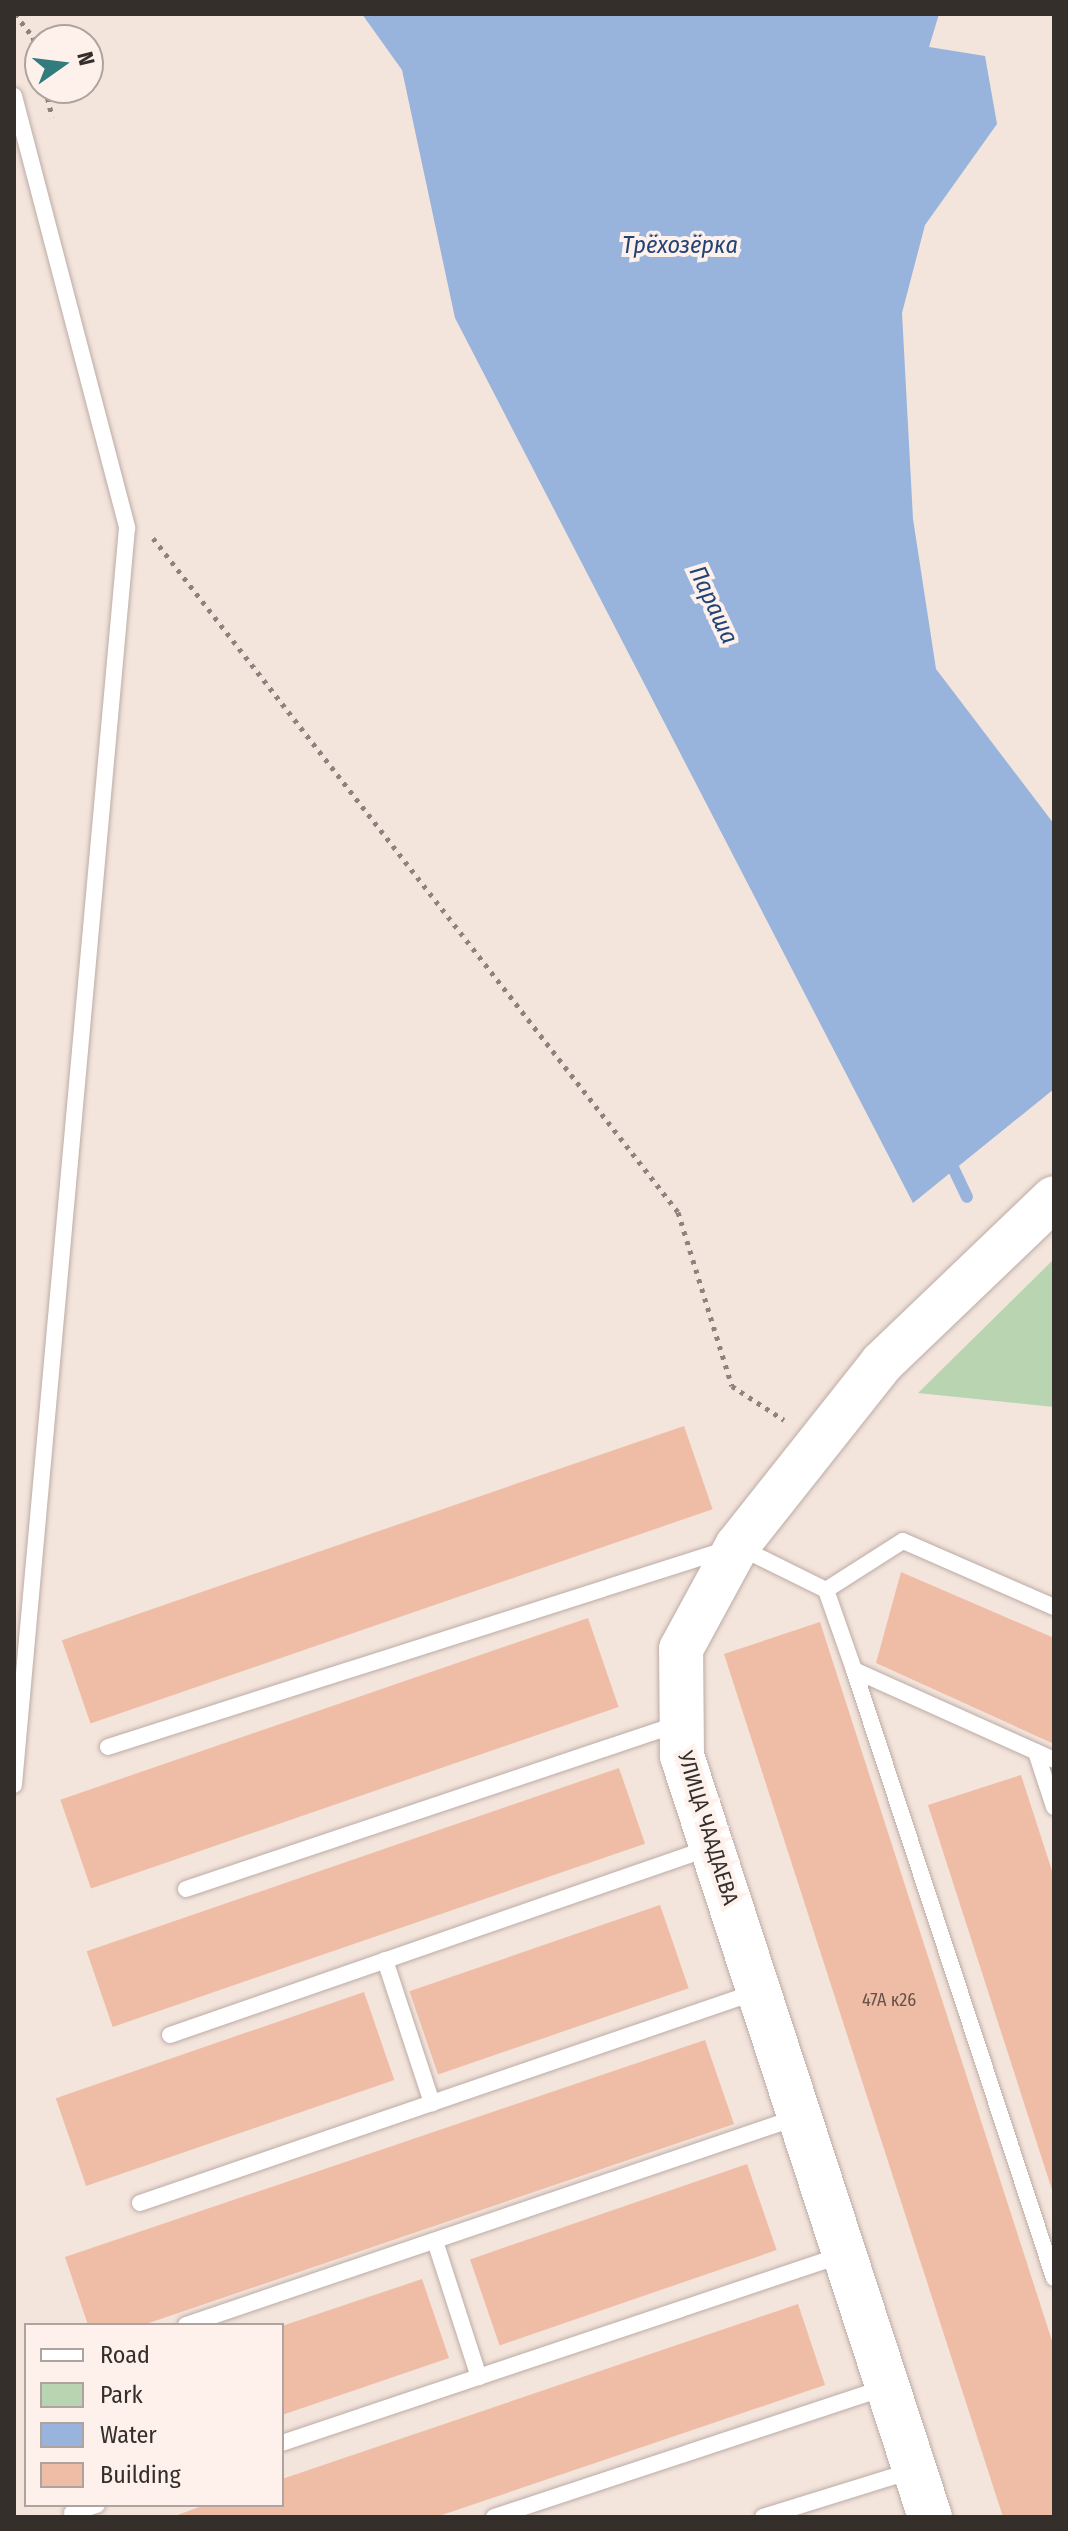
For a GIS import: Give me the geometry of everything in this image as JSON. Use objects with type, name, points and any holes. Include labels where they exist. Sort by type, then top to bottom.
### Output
[{"type":"street","name":"УЛИЦА ЧААДАЕВА","points":[[930,2517],[682,1756],[681,1649],[737,1546],[882,1363],[1054,1198]]},
{"type":"lane","points":[[14,96],[127,528],[14,1785]]},
{"type":"lane","points":[[826,1590],[903,1541],[1054,1607]]},
{"type":"lane","points":[[108,1747],[737,1546],[826,1590],[1054,2278]]},
{"type":"lane","points":[[854,1670],[1054,1760]]},
{"type":"lane","points":[[186,1889],[682,1722]]},
{"type":"lane","points":[[1036,1752],[1054,1807]]},
{"type":"lane","points":[[170,2035],[712,1847]]},
{"type":"lane","points":[[385,1960],[432,2103]]},
{"type":"lane","points":[[140,2203],[759,1991]]},
{"type":"lane","points":[[192,2323],[800,2117]]},
{"type":"lane","points":[[435,2241],[479,2377]]},
{"type":"lane","points":[[284,2442],[845,2254]]},
{"type":"lane","points":[[494,2517],[888,2387]]},
{"type":"lane","points":[[763,2517],[915,2470]]},
{"type":"lane","points":[[72,2513],[91,2507]]},
{"type":"path","points":[[49,104],[56,134]]},
{"type":"path","points":[[149,533],[678,1212],[732,1386],[819,1442]]},
{"type":"green space","points":[[1054,1259],[1054,1407],[918,1393]]},
{"type":"water","name":"Трёхозёрка","points":[[362,14],[939,14],[929,47],[985,56],[997,124],[925,225],[902,313],[913,519],[936,669],[1054,824],[1054,1089],[913,1203],[455,318],[402,70]]},
{"type":"building","points":[[684,1426],[713,1509],[90,1723],[62,1640]]},
{"type":"building","points":[[901,1572],[1054,1638],[1054,1744],[876,1663]]},
{"type":"building","points":[[588,1618],[619,1707],[91,1889],[60,1800]]},
{"type":"building","points":[[820,1622],[1054,2347],[1054,2517],[1003,2517],[724,1654]]},
{"type":"building","points":[[619,1768],[645,1844],[113,2027],[87,1951]]},
{"type":"building","points":[[1021,1775],[1054,1877],[1053,2193],[928,1805]]},
{"type":"building","points":[[660,1905],[689,1988],[438,2074],[409,1991]]},
{"type":"building","points":[[364,1992],[394,2080],[86,2186],[56,2098]]},
{"type":"building","points":[[705,2040],[734,2124],[149,2323],[87,2323],[65,2257]]},
{"type":"building","points":[[747,2164],[777,2250],[500,2345],[470,2259]]},
{"type":"building","points":[[422,2279],[449,2358],[284,2414],[284,2325]]},
{"type":"building","points":[[798,2304],[825,2385],[436,2517],[172,2517],[200,2507],[284,2507],[284,2478]]},
{"type":"waterway","name":"Параша","points":[[948,1157],[967,1197]]}]
